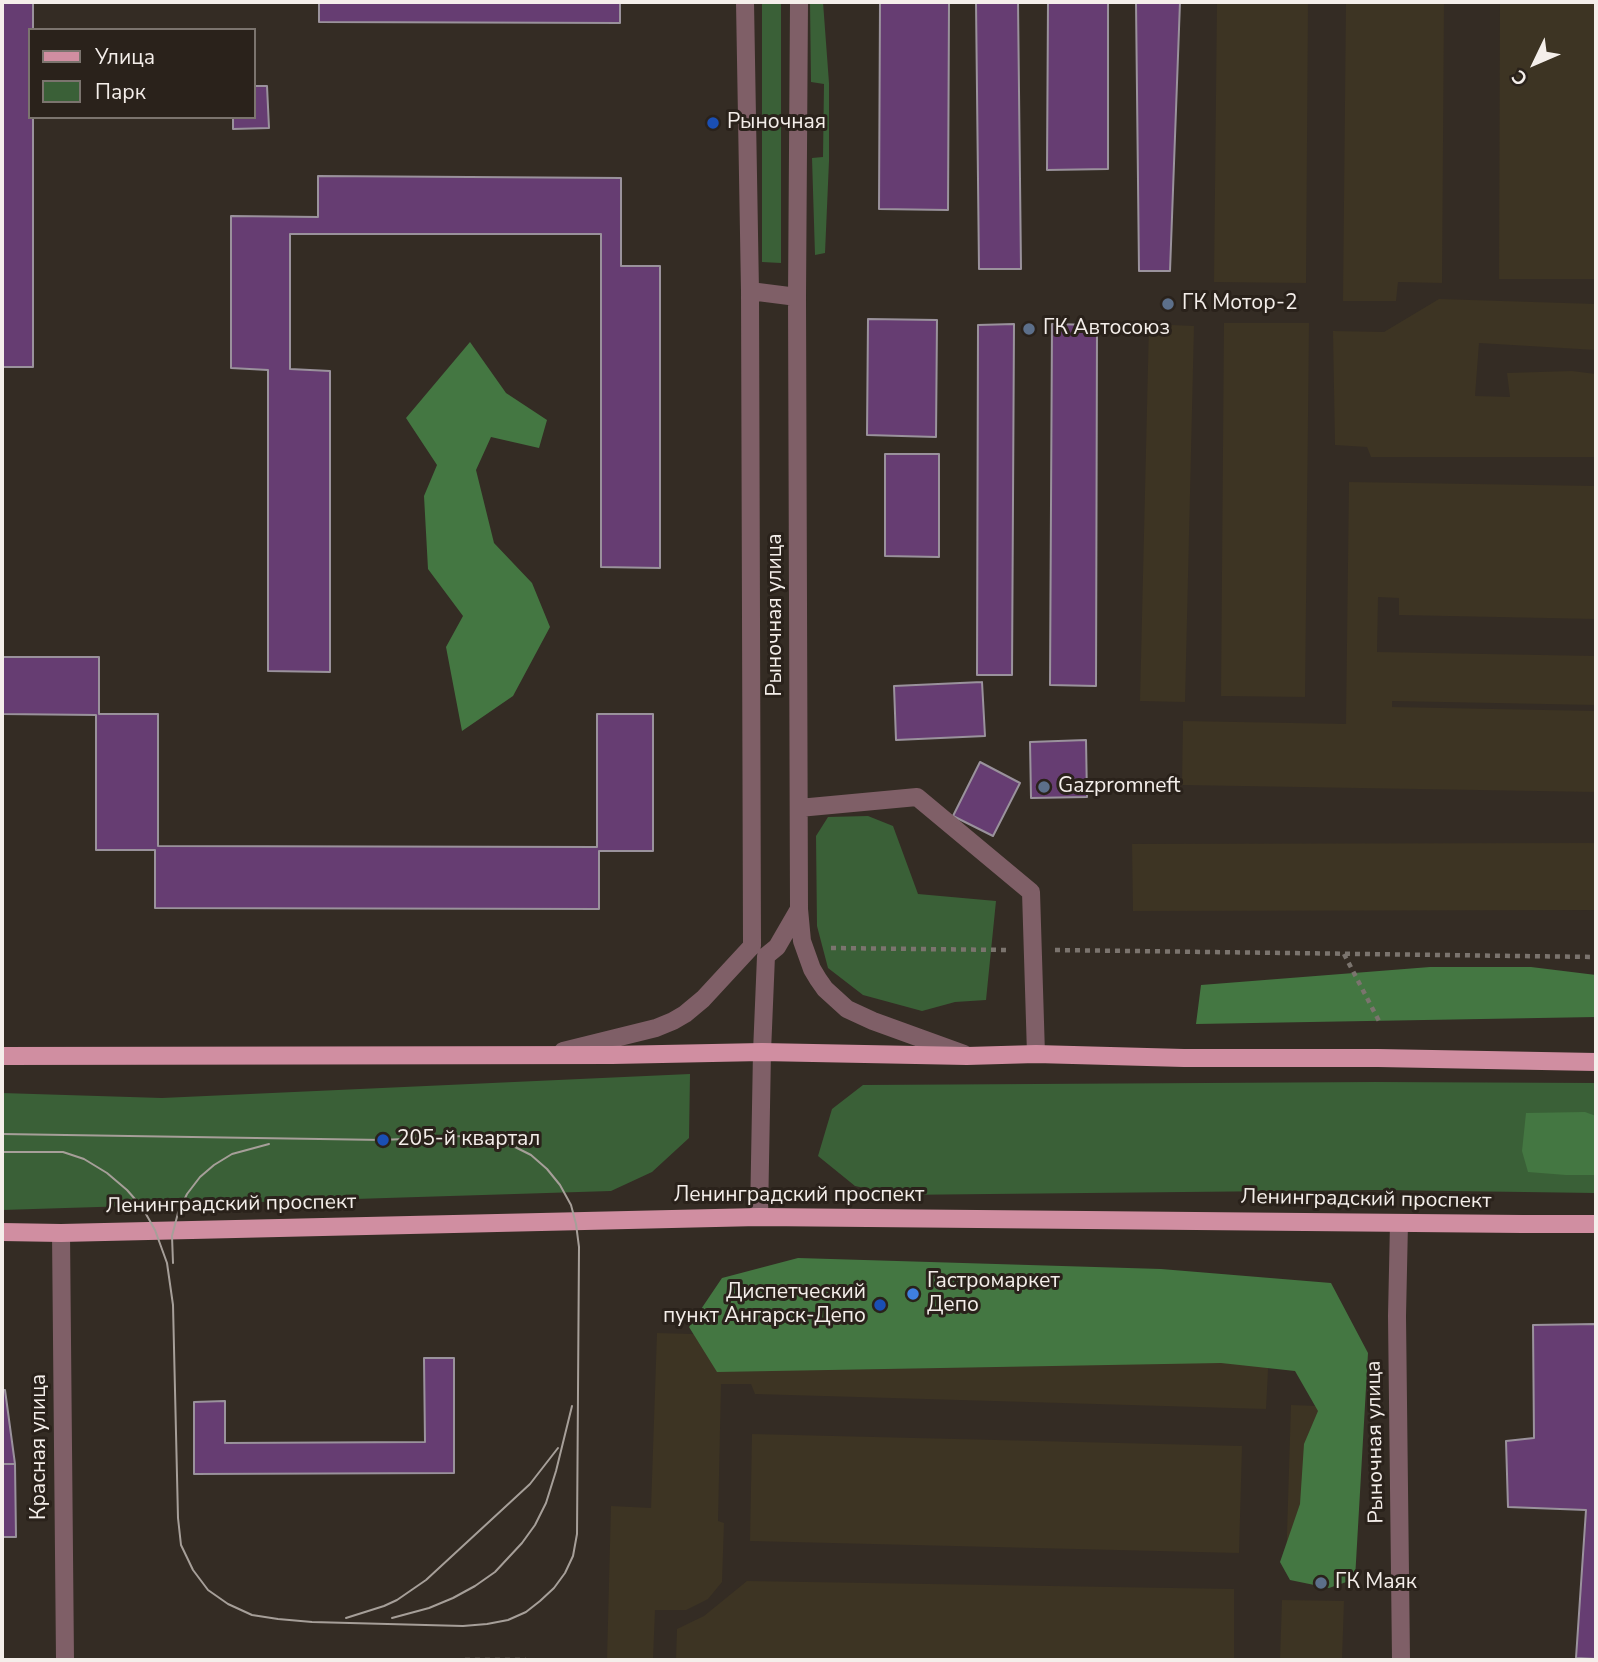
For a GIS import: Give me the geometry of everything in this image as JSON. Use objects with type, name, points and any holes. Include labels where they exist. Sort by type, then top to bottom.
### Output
[{"type":"main road","points":[[2,1056],[762,1052],[1596,1062]]},
{"type":"main road","name":"Ленинградский проспект","points":[[2,1232],[61,1233],[759,1217],[1596,1224]]},
{"type":"street","name":"Рыночная улица","points":[[745,2],[762,1052],[759,1217]]},
{"type":"street","name":"Рыночная улица","points":[[799,2],[797,297],[799,909],[802,941],[812,968],[835,1000],[860,1016],[967,1056]]},
{"type":"street","points":[[750,291],[797,297]]},
{"type":"street","points":[[799,808],[917,797],[1031,892],[1036,1054]]},
{"type":"street","points":[[543,1055],[609,1041],[673,1021],[759,951],[777,947],[799,909]]},
{"type":"street","name":"Рыночная улица","points":[[1399,1223],[1397,1338],[1401,1660]]},
{"type":"street","name":"Красная улица","points":[[61,1233],[65,1660]]},
{"type":"path","points":[[830,948],[1596,957]]},
{"type":"path","points":[[1344,954],[1379,1021]]},
{"type":"path","points":[[465,1660],[526,1660]]},
{"type":"shaded area","points":[[1217,2],[1308,2],[1306,283],[1214,282]]},
{"type":"shaded area","points":[[1346,2],[1444,2],[1442,283],[1398,282],[1396,301],[1343,301]]},
{"type":"shaded area","points":[[1500,2],[1596,2],[1596,279],[1499,279]]},
{"type":"shaded area","points":[[1439,299],[1596,304],[1596,350],[1479,343],[1475,396],[1510,397],[1507,373],[1572,371],[1596,374],[1596,457],[1371,457],[1367,447],[1335,445],[1333,331],[1384,332]]},
{"type":"shaded area","points":[[1224,323],[1309,323],[1305,697],[1221,696]]},
{"type":"shaded area","points":[[1149,324],[1194,326],[1185,702],[1140,701]]},
{"type":"shaded area","points":[[1349,482],[1596,486],[1596,619],[1399,615],[1399,598],[1378,597],[1377,652],[1596,656],[1596,705],[1392,701],[1392,707],[1596,711],[1596,792],[1182,785],[1183,721],[1346,724]]},
{"type":"shaded area","points":[[1596,843],[1596,910],[1133,911],[1132,844]]},
{"type":"shaded area","points":[[657,1333],[1269,1351],[1266,1409],[755,1394],[751,1384],[721,1384],[718,1521],[724,1523],[722,1582],[708,1599],[686,1610],[655,1610],[653,1660],[607,1660],[611,1506],[651,1508]]},
{"type":"shaded area","points":[[1291,1405],[1345,1407],[1286,1566]]},
{"type":"shaded area","points":[[752,1434],[1242,1446],[1239,1553],[750,1541]]},
{"type":"shaded area","points":[[747,1581],[1234,1589],[1234,1660],[676,1660],[677,1629],[704,1616]]},
{"type":"shaded area","points":[[1282,1600],[1344,1601],[1342,1660],[1280,1660]]},
{"type":"green space","points":[[762,2],[781,2],[781,263],[762,262]]},
{"type":"green space","points":[[810,2],[823,2],[829,83],[825,253],[815,255],[812,158],[823,157],[824,84],[811,82]]},
{"type":"green space","points":[[470,342],[506,393],[547,420],[539,448],[491,437],[476,470],[494,543],[532,583],[550,627],[513,696],[462,731],[446,647],[463,616],[428,569],[424,496],[437,465],[406,418]]},
{"type":"green space","points":[[868,816],[893,826],[918,894],[996,901],[986,1000],[955,1002],[922,1011],[863,995],[828,968],[817,926],[816,836],[828,817]]},
{"type":"green space","points":[[1430,967],[1531,967],[1596,975],[1596,1017],[1196,1024],[1201,985]]},
{"type":"green space","points":[[690,1074],[689,1138],[652,1172],[611,1191],[2,1210],[2,1093],[162,1098]]},
{"type":"green space","points":[[1596,1083],[1596,1193],[1379,1190],[894,1195],[855,1186],[818,1156],[832,1109],[863,1085]]},
{"type":"green space","points":[[1585,1112],[1596,1116],[1596,1175],[1528,1172],[1522,1151],[1526,1113]]},
{"type":"green space","points":[[798,1258],[1161,1269],[1331,1283],[1368,1353],[1355,1579],[1329,1588],[1290,1580],[1280,1562],[1300,1504],[1304,1444],[1318,1411],[1295,1371],[1221,1363],[717,1372],[689,1327],[722,1278]]},
{"type":"building","points":[[2,2],[33,2],[33,28],[28,28],[28,119],[33,119],[33,367],[2,367]]},
{"type":"building","points":[[319,2],[620,2],[620,23],[319,22]]},
{"type":"building","points":[[880,2],[949,2],[948,210],[879,209]]},
{"type":"building","points":[[976,2],[1018,2],[1021,269],[979,269]]},
{"type":"building","points":[[1048,2],[1108,2],[1108,169],[1047,170]]},
{"type":"building","points":[[1136,2],[1180,2],[1170,271],[1139,271]]},
{"type":"building","points":[[256,86],[267,86],[269,128],[233,129],[233,119],[256,119]]},
{"type":"building","points":[[318,176],[621,178],[621,266],[660,266],[660,568],[601,567],[601,234],[290,234],[290,369],[330,371],[330,672],[268,671],[268,370],[231,368],[231,216],[318,217]]},
{"type":"building","points":[[868,319],[937,320],[936,437],[867,435]]},
{"type":"building","points":[[1014,324],[1012,675],[977,675],[978,325]]},
{"type":"building","points":[[1052,324],[1097,325],[1096,686],[1050,685]]},
{"type":"building","points":[[885,454],[939,454],[939,557],[885,556]]},
{"type":"building","points":[[2,657],[99,657],[99,714],[158,714],[158,846],[597,847],[597,714],[653,714],[653,851],[599,851],[599,909],[155,908],[155,850],[96,850],[96,715],[2,714]]},
{"type":"building","points":[[982,682],[985,736],[896,740],[894,686]]},
{"type":"building","points":[[1086,740],[1087,797],[1031,798],[1030,742]]},
{"type":"building","points":[[980,762],[1020,783],[993,836],[953,816]]},
{"type":"building","points":[[1596,1324],[1596,1659],[1576,1658],[1586,1510],[1508,1507],[1506,1441],[1534,1438],[1533,1325]]},
{"type":"building","points":[[424,1358],[454,1358],[454,1473],[194,1474],[194,1402],[225,1401],[225,1443],[425,1442]]},
{"type":"building","points":[[2,1390],[5,1390],[15,1464],[2,1464]]},
{"type":"building","points":[[2,1464],[15,1464],[16,1537],[2,1537]]},
{"type":"tram line","points":[[2,1134],[383,1140],[463,1136],[511,1145],[531,1155],[560,1185],[571,1205],[579,1247],[577,1534],[573,1556],[554,1588],[526,1612],[508,1620],[463,1626],[278,1619],[252,1615],[228,1604],[208,1590],[193,1570],[181,1545],[173,1305],[167,1263],[155,1230],[142,1207],[127,1190],[84,1159],[63,1152],[2,1152]]},
{"type":"tram line","points":[[173,1263],[172,1236],[178,1213],[187,1194],[200,1177],[232,1154],[269,1144]]},
{"type":"tram line","points":[[392,1618],[429,1608],[475,1586],[495,1572],[522,1543],[546,1503],[572,1406]]},
{"type":"tram line","points":[[346,1618],[397,1600],[426,1580],[530,1484],[558,1448]]},
{"type":"place","name":"Рыночная","points":[[713,123]]},
{"type":"place","name":"ГК Мотор-2","points":[[1168,304]]},
{"type":"place","name":"ГК Автосоюз","points":[[1029,329]]},
{"type":"place","name":"Gazpromneft","points":[[1044,787]]},
{"type":"place","name":"205-й квартал","points":[[383,1140]]},
{"type":"place","name":"Гастромаркет Депо","points":[[913,1294]]},
{"type":"place","name":"Диспетческий пункт Ангарск-Депо","points":[[880,1305]]},
{"type":"place","name":"ГК Маяк","points":[[1321,1583]]}]
